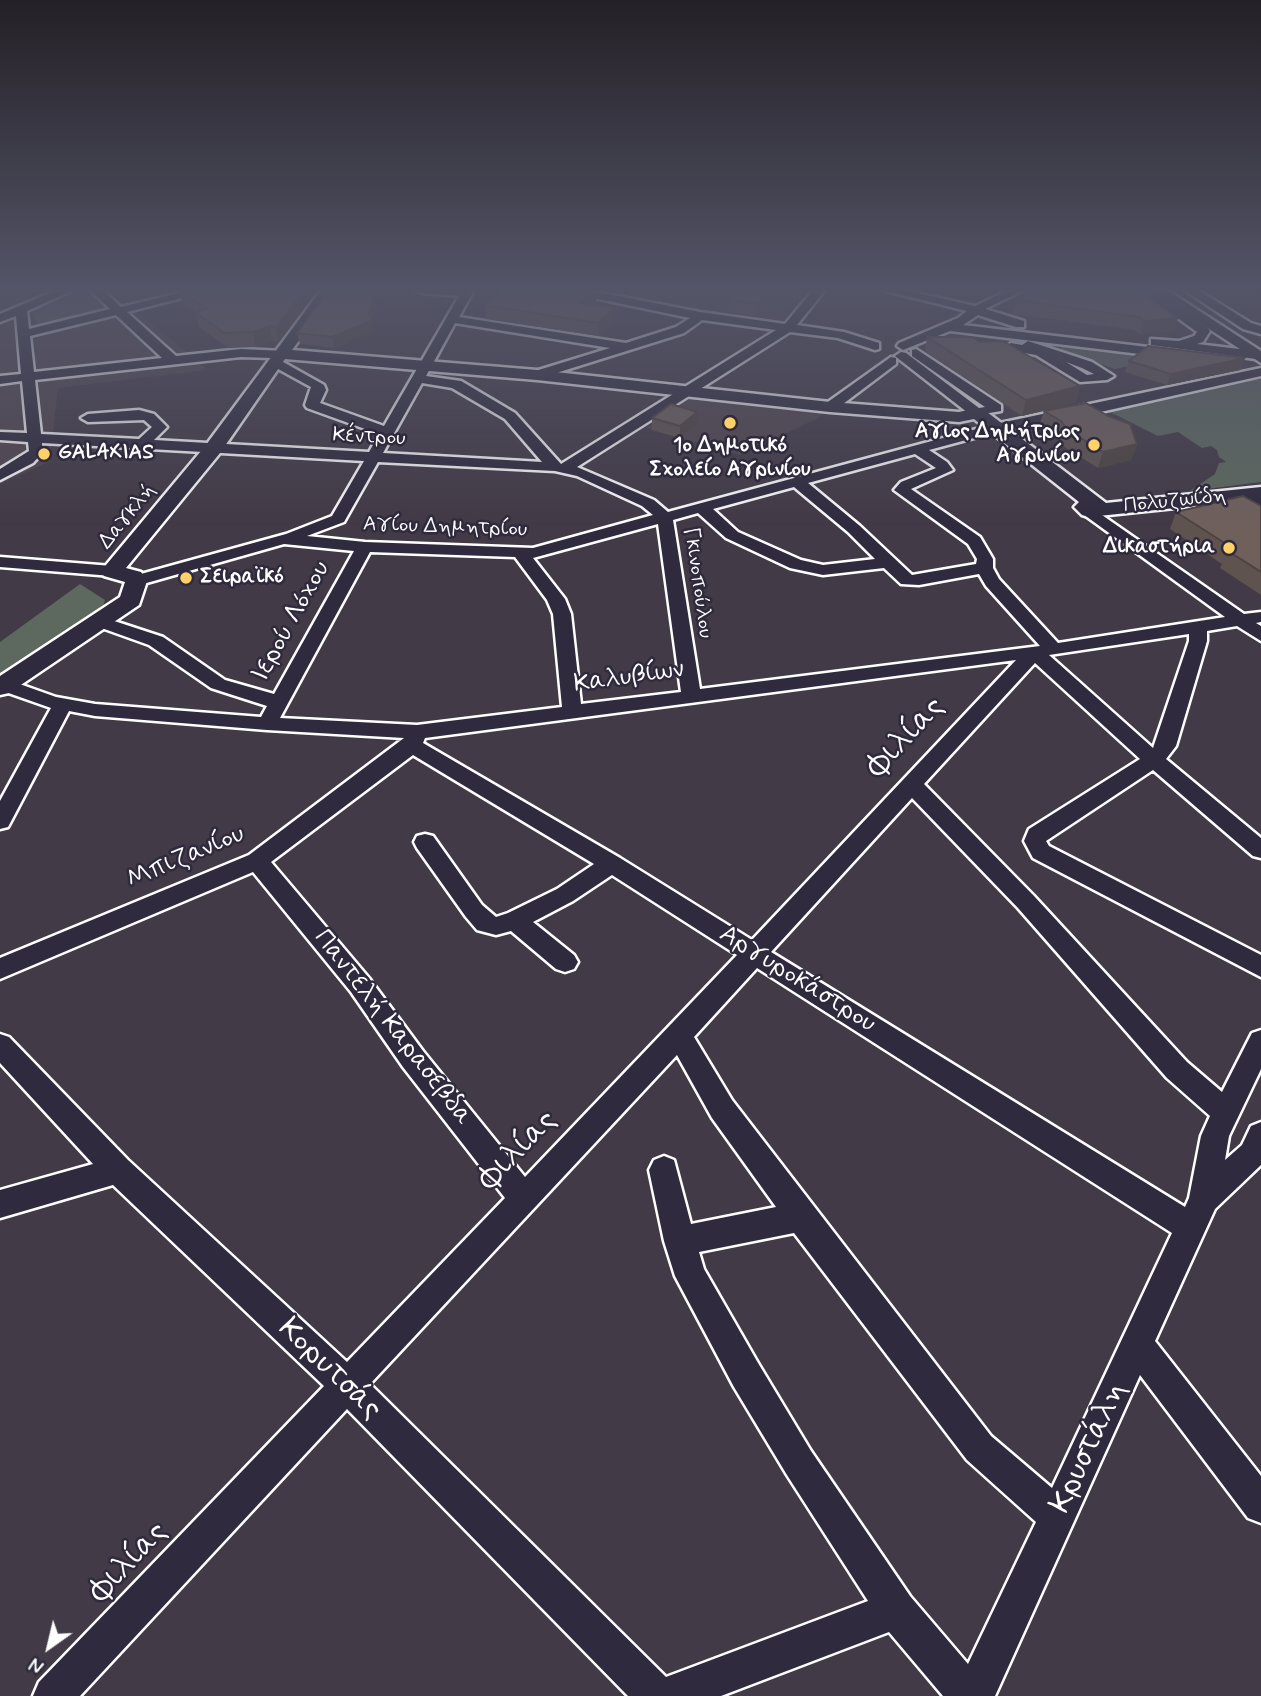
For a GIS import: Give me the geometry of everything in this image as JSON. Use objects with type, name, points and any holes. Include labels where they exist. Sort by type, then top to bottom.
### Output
[{"type":"main road","name":"Δαγκλή","points":[[112,571],[213,449],[269,369]]},
{"type":"main road","points":[[392,369],[537,375],[978,422],[1095,510]]},
{"type":"main road","name":"Πολυζωίδη","points":[[1095,510],[1256,497]]},
{"type":"main road","points":[[1,684],[102,622],[131,600],[136,581],[133,577],[112,571]]},
{"type":"street","points":[[0,475],[28,460],[36,452],[29,369]]},
{"type":"street","points":[[0,380],[95,369]]},
{"type":"street","points":[[294,369],[317,385],[319,390],[312,405],[387,432]]},
{"type":"street","points":[[283,540],[338,519],[424,369]]},
{"type":"street","points":[[537,375],[556,369]]},
{"type":"street","points":[[422,372],[456,384],[510,416],[560,468],[722,369]]},
{"type":"street","points":[[830,407],[873,369]]},
{"type":"street","points":[[911,369],[978,422],[996,406],[940,369]]},
{"type":"street","points":[[1042,369],[1105,407]]},
{"type":"street","points":[[1068,369],[1082,378],[1107,376],[1090,369]]},
{"type":"street","points":[[1234,369],[1244,376]]},
{"type":"street","name":"Αγίου Δημητρίου","points":[[136,581],[283,540],[365,547],[522,554],[545,550],[916,449],[978,422],[1105,407],[1261,372]]},
{"type":"street","points":[[88,418],[139,414],[149,417],[160,428],[142,444]]},
{"type":"street","points":[[0,436],[59,439]]},
{"type":"street","name":"Κέντρου","points":[[59,439],[560,468],[648,503],[665,517]]},
{"type":"street","points":[[916,449],[942,465],[945,470],[906,485],[902,490],[974,541],[985,559],[984,568],[1044,650],[1154,760],[1261,850]]},
{"type":"street","points":[[797,482],[854,529],[901,577],[912,581],[984,568]]},
{"type":"street","points":[[701,507],[732,535],[796,565],[823,570],[888,562]]},
{"type":"street","points":[[1095,510],[1253,619],[1261,635]]},
{"type":"street","name":"Γκινοπούλου","points":[[665,517],[691,696]]},
{"type":"street","name":"Ιερού Λόχου","points":[[267,724],[365,547]]},
{"type":"street","points":[[522,554],[550,590],[562,614],[572,712]]},
{"type":"street","points":[[0,562],[112,571]]},
{"type":"street","name":"Καλυβίων","points":[[1,684],[63,705],[136,715],[414,738],[572,712],[1044,650],[1253,619]]},
{"type":"street","points":[[102,622],[156,641],[218,684],[278,702]]},
{"type":"street","points":[[1198,627],[1198,641],[1166,746],[1154,760],[1037,835],[1036,846],[1041,852],[1261,967]]},
{"type":"street","name":"Φιλίας","points":[[52,1696],[679,1035],[911,783],[1044,650]]},
{"type":"street","points":[[0,821],[63,705]]},
{"type":"street","name":"Μπιζανίου","points":[[0,970],[107,922],[257,861],[414,738]]},
{"type":"street","name":"Αργυροκάστρου","points":[[414,738],[755,954],[1198,1213]]},
{"type":"street","points":[[911,783],[1026,902],[1177,1070],[1226,1113]]},
{"type":"street","points":[[425,842],[482,920],[496,926],[515,921],[565,895],[612,864]]},
{"type":"street","name":"Παντελή Καρασεβδα","points":[[257,861],[360,985],[413,1059],[524,1198]]},
{"type":"street","points":[[515,921],[565,962]]},
{"type":"street","points":[[679,1035],[722,1109],[801,1217],[979,1448],[1002,1471],[1058,1517]]},
{"type":"street","points":[[1198,1213],[1215,1136],[1261,1041]]},
{"type":"street","name":"Κορυτσάς","points":[[0,1045],[118,1170],[347,1385],[656,1696]]},
{"type":"street","points":[[1198,1213],[1258,1149]]},
{"type":"street","points":[[0,1204],[118,1170]]},
{"type":"street","points":[[664,1170],[679,1241],[691,1276],[746,1375],[799,1463],[896,1609],[931,1654],[969,1696]]},
{"type":"street","name":"Κρυστάλη","points":[[974,1696],[1198,1213]]},
{"type":"street","points":[[679,1241],[801,1217]]},
{"type":"street","points":[[1138,1346],[1261,1504]]},
{"type":"street","points":[[669,1696],[896,1609]]},
{"type":"shaded area","points":[[0,369],[208,370],[58,388],[50,461],[0,484]]},
{"type":"shaded area","name":"1ο Δημοτικό Σχολείο Αγρινίου","points":[[693,397],[828,410],[816,419],[740,455],[646,428]]},
{"type":"green space","points":[[1261,378],[1261,482],[1190,491],[1215,474],[1219,463],[1226,462],[1219,457],[1217,450],[1211,446],[1202,448],[1178,432],[1158,436],[1108,411]]},
{"type":"green space","points":[[80,584],[105,600],[103,606],[8,675],[0,677],[0,642]]},
{"type":"building","points":[[978,369],[1051,369],[1080,386],[1026,400]]},
{"type":"building","points":[[1155,369],[1193,369],[1171,374]]},
{"type":"building","points":[[1086,403],[1108,416],[1130,424],[1137,444],[1103,452],[1044,411]]},
{"type":"building","points":[[671,404],[697,412],[680,426],[652,418]]},
{"type":"building","points":[[1243,496],[1261,506],[1261,572],[1228,551],[1234,549],[1176,512]]},
{"type":"place","name":"1ο Δημοτικό Σχολείο Αγρινίου","points":[[730,423]]},
{"type":"place","name":"Αγιος Δημήτριος Αγρινίου","points":[[1094,445]]},
{"type":"place","name":"GALAXIAS","points":[[44,454]]},
{"type":"place","name":"Δικαστήρια","points":[[1229,548]]},
{"type":"place","name":"Σειραϊκό","points":[[186,578]]}]
